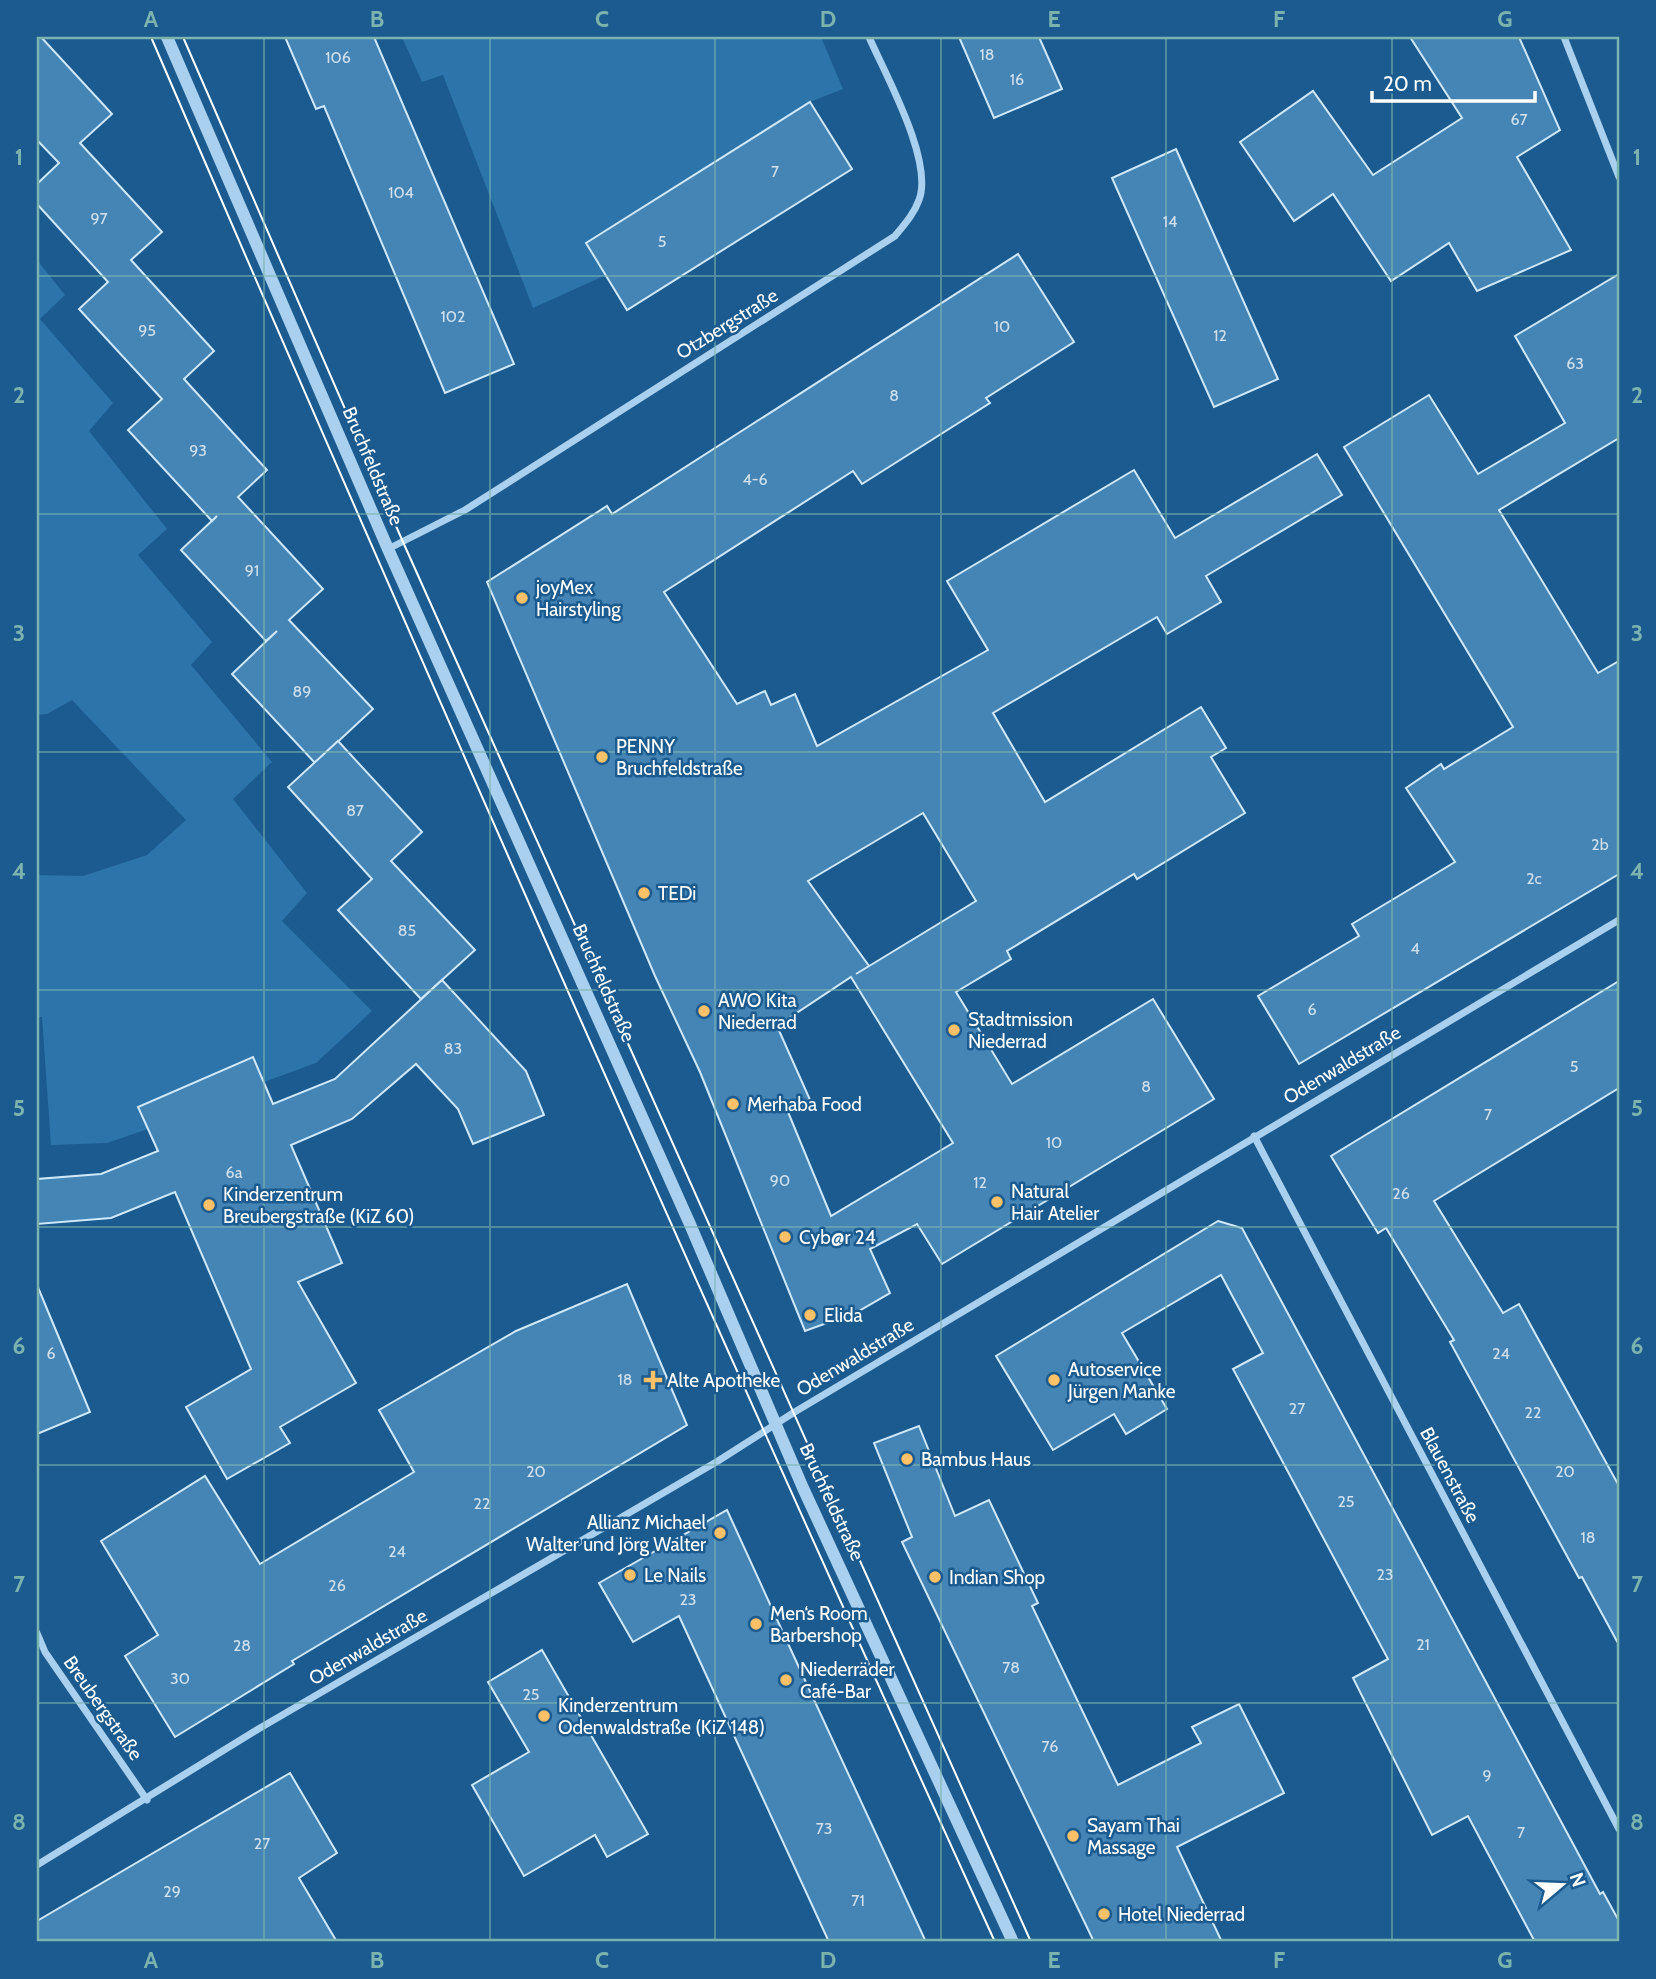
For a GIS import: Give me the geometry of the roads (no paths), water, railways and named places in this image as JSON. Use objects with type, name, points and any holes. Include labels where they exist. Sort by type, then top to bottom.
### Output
[{"type":"street","name":"Bruchfeldstraße","points":[[167,37],[388,549],[776,1423],[1013,1942]]},
{"type":"street","name":"Otzbergstraße","points":[[388,549],[465,510],[895,236],[920,198],[921,176],[911,135],[869,37]]},
{"type":"street","points":[[1564,37],[1619,177]]},
{"type":"street","name":"Odenwaldstraße","points":[[37,1865],[147,1800],[260,1728],[706,1468],[776,1423],[1254,1136],[1619,920]]},
{"type":"street","name":"Blauenstraße","points":[[1254,1136],[1619,1829]]},
{"type":"street","name":"Breubergstraße","points":[[37,1633],[45,1652],[147,1800]]},
{"type":"tram line","points":[[151,37],[568,992],[995,1942]]},
{"type":"tram line","points":[[183,37],[403,542],[1031,1942]]},
{"type":"place","name":"joyMex Hairstyling","points":[[522,598]]},
{"type":"place","name":"PENNY Bruchfeldstraße","points":[[602,757]]},
{"type":"place","name":"TEDi","points":[[644,893]]},
{"type":"place","name":"AWO Kita Niederrad","points":[[704,1011]]},
{"type":"place","name":"Stadtmission Niederrad","points":[[954,1030]]},
{"type":"place","name":"Merhaba Food","points":[[733,1104]]},
{"type":"place","name":"Natural Hair Atelier","points":[[997,1202]]},
{"type":"place","name":"Kinderzentrum Breubergstraße (KiZ 60)","points":[[209,1205]]},
{"type":"place","name":"Cyb@r 24","points":[[785,1237]]},
{"type":"place","name":"Elida","points":[[810,1315]]},
{"type":"place","name":"Alte Apotheke","points":[[653,1380]]},
{"type":"place","name":"Autoservice Jürgen Manke","points":[[1054,1380]]},
{"type":"place","name":"Bambus Haus","points":[[907,1459]]},
{"type":"place","name":"Allianz Michael Walter und Jörg Walter","points":[[720,1533]]},
{"type":"place","name":"Le Nails","points":[[630,1575]]},
{"type":"place","name":"Indian Shop","points":[[935,1577]]},
{"type":"place","name":"Men‘s Room Barbershop","points":[[756,1624]]},
{"type":"place","name":"Niederräder Café-Bar","points":[[786,1680]]},
{"type":"place","name":"Kinderzentrum Odenwaldstraße (KiZ 148)","points":[[544,1716]]},
{"type":"place","name":"Sayam Thai Massage","points":[[1073,1836]]},
{"type":"place","name":"Hotel Niederrad","points":[[1104,1914]]}]
